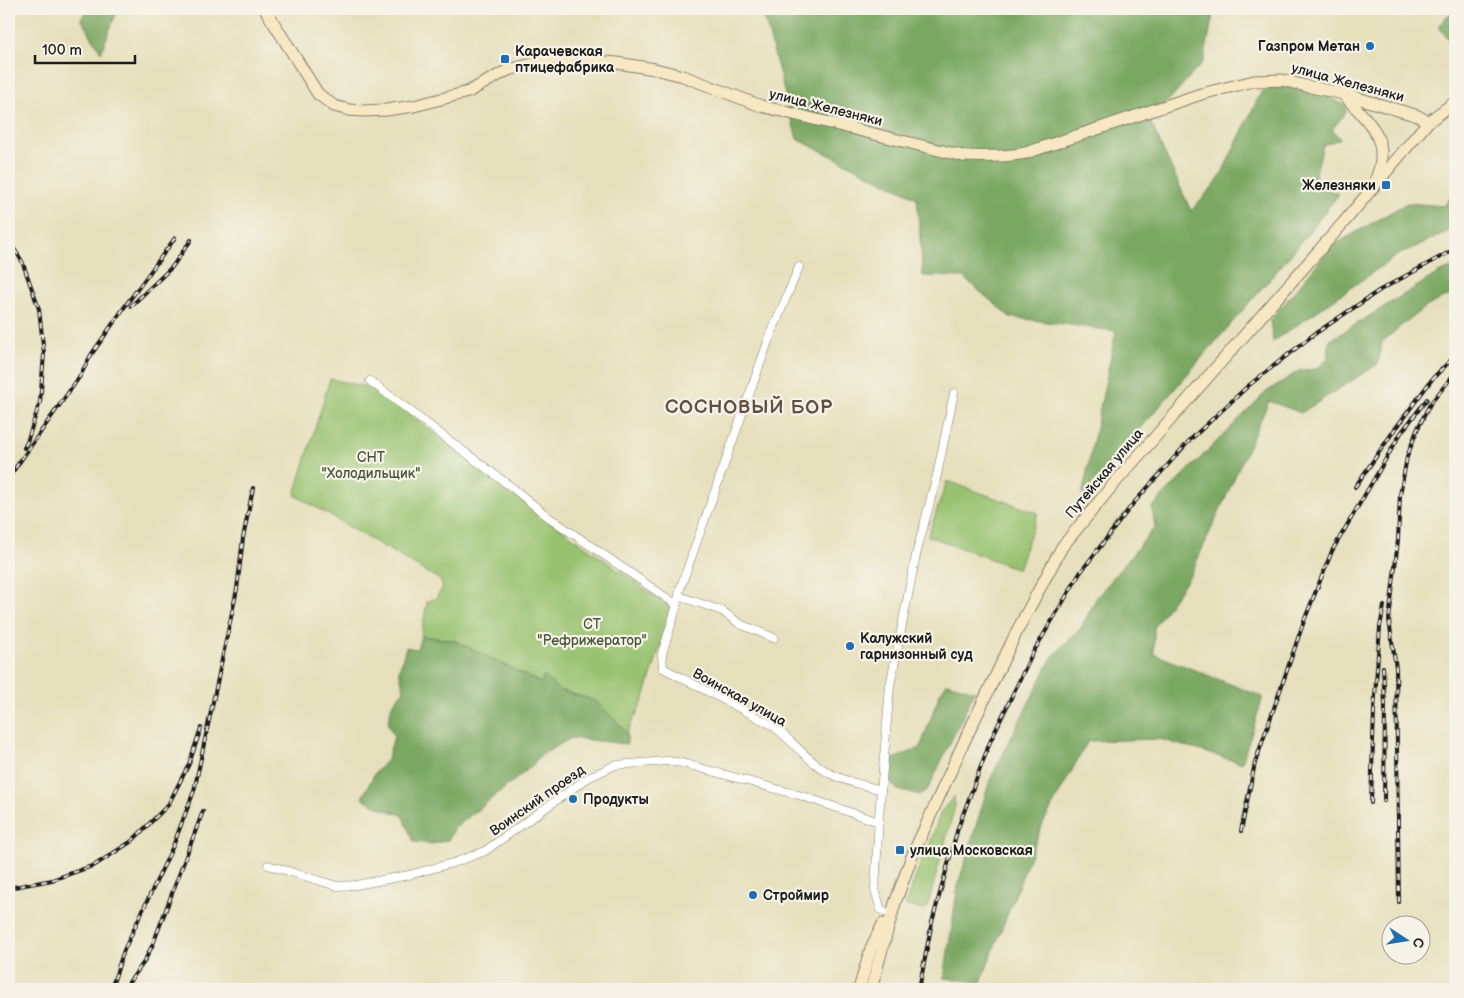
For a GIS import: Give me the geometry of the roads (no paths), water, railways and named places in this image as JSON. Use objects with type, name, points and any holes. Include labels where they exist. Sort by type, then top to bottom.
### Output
[{"type":"street","name":"улица Железняки","points":[[265,9],[318,94],[334,106],[356,111],[386,110],[441,100],[468,92],[508,70],[552,59],[617,63],[655,69],[683,76],[761,106],[963,156],[1011,156],[1026,153],[1201,94],[1254,81],[1282,80],[1344,94],[1418,116],[1428,122]]},
{"type":"street","points":[[1344,94],[1369,122],[1378,137],[1382,160],[1374,186]]},
{"type":"street","name":"Путейская улица","points":[[871,989],[895,903],[912,856],[962,744],[1018,628],[1062,547],[1118,478],[1428,122],[1455,102]]},
{"type":"street","points":[[370,381],[514,488],[547,516],[677,605],[680,589],[766,349],[799,267]]},
{"type":"street","points":[[888,913],[880,910],[875,890],[890,686],[916,555],[937,475],[954,393]]},
{"type":"street","points":[[679,596],[722,611],[740,624],[774,638]]},
{"type":"street","name":"Воинская улица","points":[[677,605],[662,654],[663,668],[782,732],[805,755],[829,773],[881,790]]},
{"type":"street","name":"Воинский проезд","points":[[268,865],[337,886],[356,885],[408,875],[485,851],[586,779],[615,765],[668,761],[682,763],[802,796],[879,822]]},
{"type":"street","name":"Путейская улица","points":[[858,989],[871,948],[895,903]]},
{"type":"railway","points":[[9,477],[80,376],[91,355],[175,238]]},
{"type":"railway","points":[[131,306],[172,267],[191,240]]},
{"type":"railway","points":[[9,241],[22,261],[39,309],[44,354],[40,402],[24,448]]},
{"type":"railway","points":[[919,989],[932,922],[958,828],[990,742],[1031,656],[1080,573],[1132,505],[1190,440],[1248,386],[1313,335],[1380,290],[1455,249]]},
{"type":"railway","points":[[1451,333],[1455,331]]},
{"type":"railway","points":[[1355,487],[1433,378],[1455,356]]},
{"type":"railway","points":[[1399,902],[1396,668],[1389,620],[1398,540],[1400,495],[1407,457],[1417,430],[1430,404],[1455,373]]},
{"type":"railway","points":[[1241,831],[1255,763],[1304,621],[1332,551],[1401,433],[1427,399]]},
{"type":"railway","points":[[111,989],[124,950],[173,846],[194,791],[237,589],[243,538],[253,488]]},
{"type":"railway","points":[[1371,803],[1374,710],[1380,627],[1384,606]]},
{"type":"railway","points":[[1383,667],[1385,705],[1384,801]]},
{"type":"railway","points":[[9,888],[52,880],[95,865],[132,841],[168,805],[189,764],[201,728]]},
{"type":"railway","points":[[124,989],[144,962],[153,944],[203,811]]},
{"type":"place","name":"Газпром Метан","points":[[1370,46]]},
{"type":"place","name":"Карачевская птицефабрика","points":[[505,59]]},
{"type":"place","name":"Железняки","points":[[1386,185]]},
{"type":"place","name":"Калужский гарнизонный суд","points":[[850,646]]},
{"type":"place","name":"Продукты","points":[[573,799]]},
{"type":"place","name":"улица Московская","points":[[900,850]]},
{"type":"place","name":"Строймир","points":[[753,895]]},
{"type":"district","name":"СОСНОВЫЙ БОР","points":[[749,406]]},
{"type":"park label","name":"СНТ \"Холодильщик\"","points":[[371,466]]},
{"type":"park label","name":"СТ \"Рефрижератор\"","points":[[592,632]]}]
